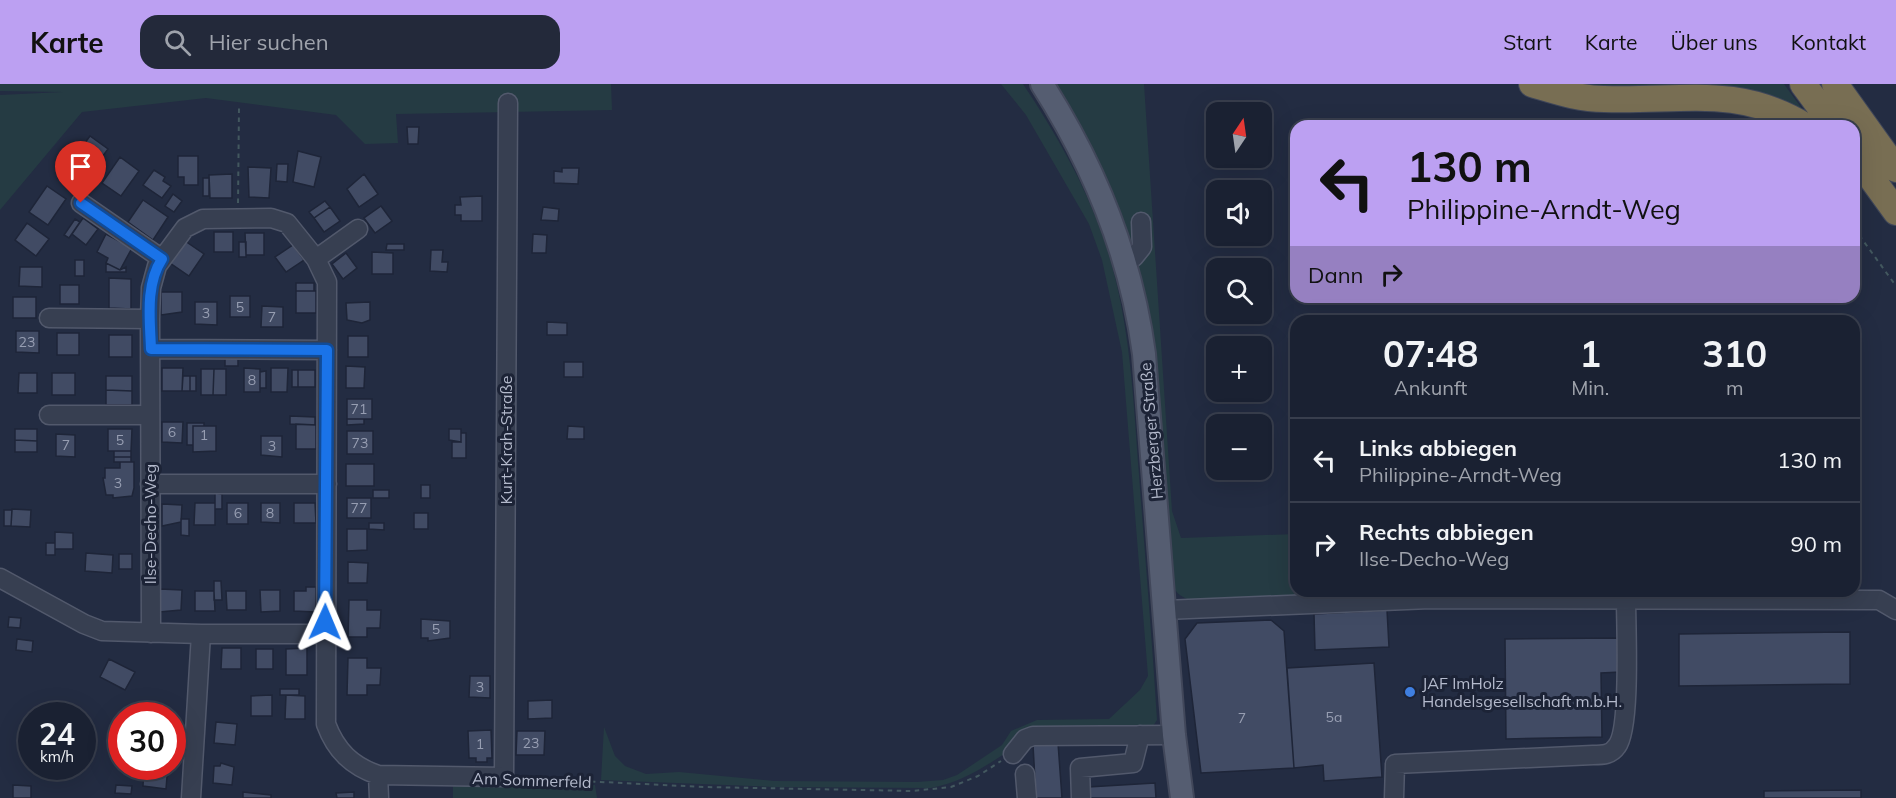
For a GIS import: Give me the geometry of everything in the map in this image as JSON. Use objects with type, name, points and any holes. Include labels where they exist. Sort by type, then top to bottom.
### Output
[{"type":"highway","points":[[1532,84],[1581,98],[1737,99],[1760,104],[1793,120]]},
{"type":"highway","points":[[1803,84],[1829,120]]},
{"type":"highway","points":[[1835,84],[1896,169]]},
{"type":"highway","points":[[1863,172],[1896,212]]},
{"type":"main road","name":"Herzberger Straße","points":[[1042,84],[1074,134],[1095,178],[1126,261],[1144,354],[1174,735],[1182,798]]},
{"type":"street","name":"Kurt-Krah-Straße","points":[[504,777],[508,103]]},
{"type":"street","points":[[81,203],[162,259]]},
{"type":"street","name":"Ilse-Decho-Weg","points":[[151,633],[150,319],[153,274],[185,228],[194,222],[210,218],[271,218],[287,223],[316,259],[327,282],[325,634]]},
{"type":"street","points":[[1126,261],[1134,257],[1142,247],[1141,222]]},
{"type":"street","points":[[316,259],[358,229]]},
{"type":"street","points":[[49,319],[150,319]]},
{"type":"street","points":[[151,349],[327,350]]},
{"type":"street","points":[[49,416],[150,415]]},
{"type":"street","points":[[150,484],[327,484]]},
{"type":"street","points":[[0,578],[84,624],[102,631],[325,634]]},
{"type":"street","points":[[1165,610],[1430,599],[1879,600],[1896,610]]},
{"type":"street","points":[[1394,798],[1395,764],[1608,754],[1616,748],[1624,728],[1626,599]]},
{"type":"street","points":[[191,798],[201,634]]},
{"type":"street","name":"Am Sommerfeld","points":[[325,634],[326,724],[331,737],[348,760],[378,776],[504,777]]},
{"type":"street","points":[[1082,798],[1080,768],[1133,764],[1140,735]]},
{"type":"street","points":[[1013,754],[1025,739],[1033,736],[1174,735]]},
{"type":"street","points":[[1025,774],[1027,798]]},
{"type":"street","points":[[378,776],[379,798]]},
{"type":"path","points":[[238,218],[239,107]]},
{"type":"path","points":[[1860,236],[1896,286]]},
{"type":"path","name":"Am Sommerfeld","points":[[504,777],[704,787],[930,790],[951,787],[978,776],[1013,754]]},
{"type":"shaded area","points":[[0,84],[611,84],[612,110],[396,114],[398,143],[365,144],[336,115],[206,98],[82,112],[0,210],[0,95],[63,92],[0,91]]},
{"type":"shaded area","points":[[1001,84],[1023,84],[1046,120],[1087,197],[1112,266],[1125,325],[1132,384],[1157,720],[1153,726],[1027,729],[1013,737],[1013,748],[984,767],[954,782],[931,788],[774,787],[601,780],[604,727],[615,756],[625,766],[646,774],[679,772],[774,781],[917,782],[943,780],[957,775],[1002,745],[1011,731],[1037,720],[1109,719],[1140,690],[1148,676],[1122,352],[1102,260],[1089,224],[1026,115]]},
{"type":"shaded area","points":[[1051,84],[1144,84],[1172,511],[1181,538],[1290,534],[1290,597],[1193,601],[1184,598],[1175,590],[1169,578],[1132,250]]},
{"type":"shaded area","points":[[1565,84],[1784,84],[1808,117],[1610,94]]},
{"type":"shaded area","points":[[453,782],[595,785],[597,798],[453,798]]},
{"type":"building","points":[[407,127],[419,127],[418,144],[408,144]]},
{"type":"building","points":[[90,136],[108,149],[97,164],[79,151]]},
{"type":"building","points":[[298,151],[321,157],[314,187],[293,182]]},
{"type":"building","points":[[178,156],[198,156],[198,185],[184,185],[184,177],[178,177]]},
{"type":"building","points":[[120,157],[139,171],[121,196],[102,183]]},
{"type":"building","points":[[69,163],[86,174],[75,190],[58,178]]},
{"type":"building","points":[[277,164],[288,164],[287,182],[276,181]]},
{"type":"building","points":[[248,167],[271,168],[269,198],[249,197]]},
{"type":"building","points":[[562,168],[579,168],[578,184],[554,183],[554,171],[562,172]]},
{"type":"building","points":[[154,170],[165,177],[163,181],[171,186],[162,198],[143,185]]},
{"type":"building","points":[[232,174],[232,198],[210,198],[209,175]]},
{"type":"building","points":[[364,174],[378,194],[359,207],[347,189]]},
{"type":"building","points":[[203,178],[209,178],[209,196],[203,196]]},
{"type":"building","points":[[47,186],[66,199],[48,225],[29,212]]},
{"type":"building","points":[[173,194],[182,201],[174,212],[165,206]]},
{"type":"building","points":[[482,196],[482,221],[461,221],[461,215],[455,215],[455,205],[461,205],[460,197]]},
{"type":"building","points":[[143,200],[168,217],[153,240],[128,222]]},
{"type":"building","points":[[325,201],[330,207],[314,218],[309,212]]},
{"type":"building","points":[[381,206],[392,221],[375,233],[364,218]]},
{"type":"building","points":[[330,207],[340,221],[324,232],[314,218]]},
{"type":"building","points":[[543,207],[559,209],[558,221],[541,220]]},
{"type":"building","points":[[83,218],[98,229],[86,245],[72,234]]},
{"type":"building","points":[[75,219],[80,222],[69,238],[64,235]]},
{"type":"building","points":[[27,223],[49,239],[36,256],[15,240]]},
{"type":"building","points":[[214,232],[233,232],[233,252],[214,252]]},
{"type":"building","points":[[245,233],[264,233],[264,255],[246,255]]},
{"type":"building","points":[[106,234],[132,248],[120,270],[106,263],[108,258],[97,252]]},
{"type":"building","points":[[533,234],[547,235],[546,253],[532,253]]},
{"type":"building","points":[[185,241],[204,254],[189,276],[170,263]]},
{"type":"building","points":[[239,242],[246,242],[246,257],[239,257]]},
{"type":"building","points":[[387,244],[404,244],[404,250],[386,250]]},
{"type":"building","points":[[293,245],[304,260],[286,272],[275,257]]},
{"type":"building","points":[[431,250],[443,250],[442,262],[448,262],[447,272],[430,271]]},
{"type":"building","points":[[372,252],[393,253],[393,274],[372,274]]},
{"type":"building","points":[[346,253],[357,268],[343,279],[332,264]]},
{"type":"building","points":[[75,260],[84,260],[84,276],[75,276]]},
{"type":"building","points":[[106,263],[120,270],[126,267],[126,272],[106,272]]},
{"type":"building","points":[[20,267],[42,267],[42,287],[19,286]]},
{"type":"building","points":[[109,278],[131,279],[131,309],[109,308]]},
{"type":"building","points":[[296,283],[314,283],[314,291],[296,291]]},
{"type":"building","points":[[60,285],[79,285],[79,304],[60,304]]},
{"type":"building","points":[[296,291],[316,291],[316,313],[296,313]]},
{"type":"building","points":[[161,292],[182,292],[182,312],[161,315]]},
{"type":"building","points":[[230,296],[250,296],[250,317],[230,317]]},
{"type":"building","points":[[13,297],[36,297],[36,318],[13,318]]},
{"type":"building","points":[[195,302],[217,302],[217,325],[195,324]]},
{"type":"building","points":[[370,302],[370,320],[362,323],[347,320],[346,303]]},
{"type":"building","points":[[262,306],[283,307],[283,327],[261,327]]},
{"type":"building","points":[[547,322],[567,323],[567,335],[547,335]]},
{"type":"building","points":[[16,331],[39,331],[39,353],[16,352]]},
{"type":"building","points":[[57,333],[79,333],[79,355],[57,355]]},
{"type":"building","points":[[109,335],[132,335],[132,357],[109,357]]},
{"type":"building","points":[[348,336],[368,336],[368,357],[348,357]]},
{"type":"building","points":[[238,355],[238,366],[225,366],[225,356]]},
{"type":"building","points":[[564,362],[583,362],[583,377],[564,377]]},
{"type":"building","points":[[346,366],[365,367],[364,388],[346,388]]},
{"type":"building","points":[[162,368],[183,368],[182,391],[162,391]]},
{"type":"building","points":[[244,368],[260,369],[260,392],[244,392]]},
{"type":"building","points":[[271,368],[288,368],[287,392],[271,392]]},
{"type":"building","points":[[201,369],[214,369],[213,395],[201,395]]},
{"type":"building","points":[[214,369],[226,369],[226,395],[213,395]]},
{"type":"building","points":[[292,370],[298,370],[298,387],[292,387]]},
{"type":"building","points":[[298,370],[315,370],[315,387],[298,387]]},
{"type":"building","points":[[266,371],[266,388],[260,388],[260,372]]},
{"type":"building","points":[[19,373],[37,373],[37,393],[18,393]]},
{"type":"building","points":[[52,373],[75,373],[75,395],[52,395]]},
{"type":"building","points":[[106,376],[132,376],[132,391],[106,390]]},
{"type":"building","points":[[183,376],[190,376],[190,391],[182,391]]},
{"type":"building","points":[[190,376],[196,376],[196,391],[190,391]]},
{"type":"building","points":[[106,390],[132,391],[132,405],[106,405]]},
{"type":"building","points":[[347,399],[372,399],[372,419],[347,419]]},
{"type":"building","points":[[290,416],[315,417],[315,425],[290,424]]},
{"type":"building","points":[[347,419],[364,419],[364,424],[347,425]]},
{"type":"building","points":[[162,422],[183,422],[182,443],[162,442]]},
{"type":"building","points":[[187,423],[204,423],[204,426],[193,426],[193,445],[187,445]]},
{"type":"building","points":[[296,424],[316,425],[316,449],[296,449]]},
{"type":"building","points":[[193,426],[216,426],[216,451],[193,452]]},
{"type":"building","points":[[568,426],[584,427],[584,439],[567,439]]},
{"type":"building","points":[[15,429],[37,429],[37,441],[15,440]]},
{"type":"building","points":[[108,429],[132,429],[131,451],[108,451]]},
{"type":"building","points":[[449,429],[461,429],[461,442],[449,440]]},
{"type":"building","points":[[347,431],[373,431],[373,454],[347,454]]},
{"type":"building","points":[[461,433],[466,433],[466,458],[452,458],[452,442],[461,442]]},
{"type":"building","points":[[56,434],[75,435],[75,457],[56,456]]},
{"type":"building","points":[[261,436],[282,436],[282,457],[261,455]]},
{"type":"building","points":[[15,440],[37,441],[37,452],[15,452]]},
{"type":"building","points":[[114,451],[131,451],[131,457],[114,457]]},
{"type":"building","points":[[114,457],[131,457],[131,462],[114,462]]},
{"type":"building","points":[[120,462],[134,462],[134,488],[132,496],[113,498],[113,495],[106,495],[103,478],[105,478],[105,468],[120,468]]},
{"type":"building","points":[[346,464],[374,464],[374,486],[346,486]]},
{"type":"building","points":[[421,485],[430,485],[430,498],[421,498]]},
{"type":"building","points":[[373,490],[389,490],[389,498],[373,498]]},
{"type":"building","points":[[215,493],[222,494],[222,509],[215,509]]},
{"type":"building","points":[[347,498],[371,498],[371,518],[347,518]]},
{"type":"building","points":[[195,503],[215,503],[215,525],[194,525]]},
{"type":"building","points":[[227,503],[248,503],[248,524],[227,524]]},
{"type":"building","points":[[261,503],[280,503],[280,523],[261,522]]},
{"type":"building","points":[[294,503],[315,503],[316,523],[294,523]]},
{"type":"building","points":[[162,504],[182,505],[181,522],[162,526]]},
{"type":"building","points":[[12,509],[31,510],[30,527],[11,526]]},
{"type":"building","points":[[4,510],[12,510],[11,526],[4,526]]},
{"type":"building","points":[[414,513],[428,513],[428,529],[414,529]]},
{"type":"building","points":[[181,519],[189,519],[189,536],[181,535]]},
{"type":"building","points":[[369,523],[384,523],[384,530],[369,529]]},
{"type":"building","points":[[347,529],[367,529],[367,550],[347,551]]},
{"type":"building","points":[[55,532],[73,533],[73,549],[55,549]]},
{"type":"building","points":[[46,543],[55,543],[55,555],[46,555]]},
{"type":"building","points":[[86,553],[113,555],[112,573],[85,571]]},
{"type":"building","points":[[119,554],[132,554],[132,569],[119,569]]},
{"type":"building","points":[[348,562],[368,563],[367,583],[348,583]]},
{"type":"building","points":[[214,581],[221,581],[222,600],[214,600]]},
{"type":"building","points":[[306,587],[316,587],[316,612],[294,611],[294,591],[306,591]]},
{"type":"building","points":[[160,589],[182,590],[181,610],[159,612]]},
{"type":"building","points":[[260,590],[280,590],[280,611],[261,612]]},
{"type":"building","points":[[195,591],[214,591],[215,611],[195,611]]},
{"type":"building","points":[[226,591],[246,591],[246,610],[227,610]]},
{"type":"building","points":[[349,600],[367,600],[367,610],[381,610],[380,628],[367,628],[367,637],[348,637]]},
{"type":"building","points":[[1387,610],[1389,647],[1315,650],[1314,614]]},
{"type":"building","points":[[9,617],[21,618],[20,628],[8,627]]},
{"type":"building","points":[[421,619],[450,621],[450,638],[428,641],[428,638],[421,638]]},
{"type":"building","points":[[1271,620],[1284,631],[1294,768],[1201,773],[1185,639],[1197,623]]},
{"type":"building","points":[[1850,632],[1850,684],[1679,686],[1679,634]]},
{"type":"building","points":[[1620,638],[1621,672],[1601,673],[1602,737],[1506,739],[1505,639]]},
{"type":"building","points":[[17,639],[33,641],[32,652],[16,650]]},
{"type":"building","points":[[222,648],[241,648],[241,669],[221,669]]},
{"type":"building","points":[[307,648],[307,675],[286,675],[286,649]]},
{"type":"building","points":[[256,649],[273,649],[273,669],[256,669]]},
{"type":"building","points":[[348,658],[367,658],[367,668],[381,668],[380,685],[367,685],[367,695],[347,695]]},
{"type":"building","points":[[109,659],[135,672],[125,690],[100,677]]},
{"type":"building","points":[[1374,663],[1382,777],[1324,781],[1323,765],[1294,768],[1287,668]]},
{"type":"building","points":[[470,676],[490,676],[490,698],[469,697]]},
{"type":"building","points":[[280,689],[299,689],[299,695],[280,695]]},
{"type":"building","points":[[272,695],[272,716],[251,716],[251,696]]},
{"type":"building","points":[[286,695],[305,696],[305,719],[285,719]]},
{"type":"building","points":[[552,700],[552,718],[528,719],[528,701]]},
{"type":"building","points":[[216,722],[237,724],[235,745],[214,743]]},
{"type":"building","points":[[491,730],[492,758],[487,758],[487,762],[476,762],[476,758],[469,758],[468,731]]},
{"type":"building","points":[[517,731],[545,731],[544,755],[516,755]]},
{"type":"building","points":[[1058,743],[1062,798],[1036,798],[1033,745]]},
{"type":"building","points":[[221,763],[234,767],[232,785],[213,783],[214,766],[220,766]]},
{"type":"building","points":[[143,780],[167,780],[166,789],[143,786]]},
{"type":"building","points":[[1155,783],[1156,798],[1089,798],[1088,787]]},
{"type":"building","points":[[13,785],[31,786],[31,798],[13,798]]},
{"type":"building","points":[[116,785],[132,786],[131,794],[115,793]]},
{"type":"building","points":[[1861,790],[1861,798],[1764,798],[1764,791]]},
{"type":"building","points":[[243,792],[271,795],[271,798],[243,798]]},
{"type":"building","points":[[354,792],[354,798],[337,798],[336,793]]},
{"type":"place","name":"JAF ImHolz Handelsgesellschaft m.b.H.","points":[[1410,692]]},
{"type":"route","points":[[81,203],[162,259],[153,274],[151,288],[151,349],[327,350],[325,622]]}]
